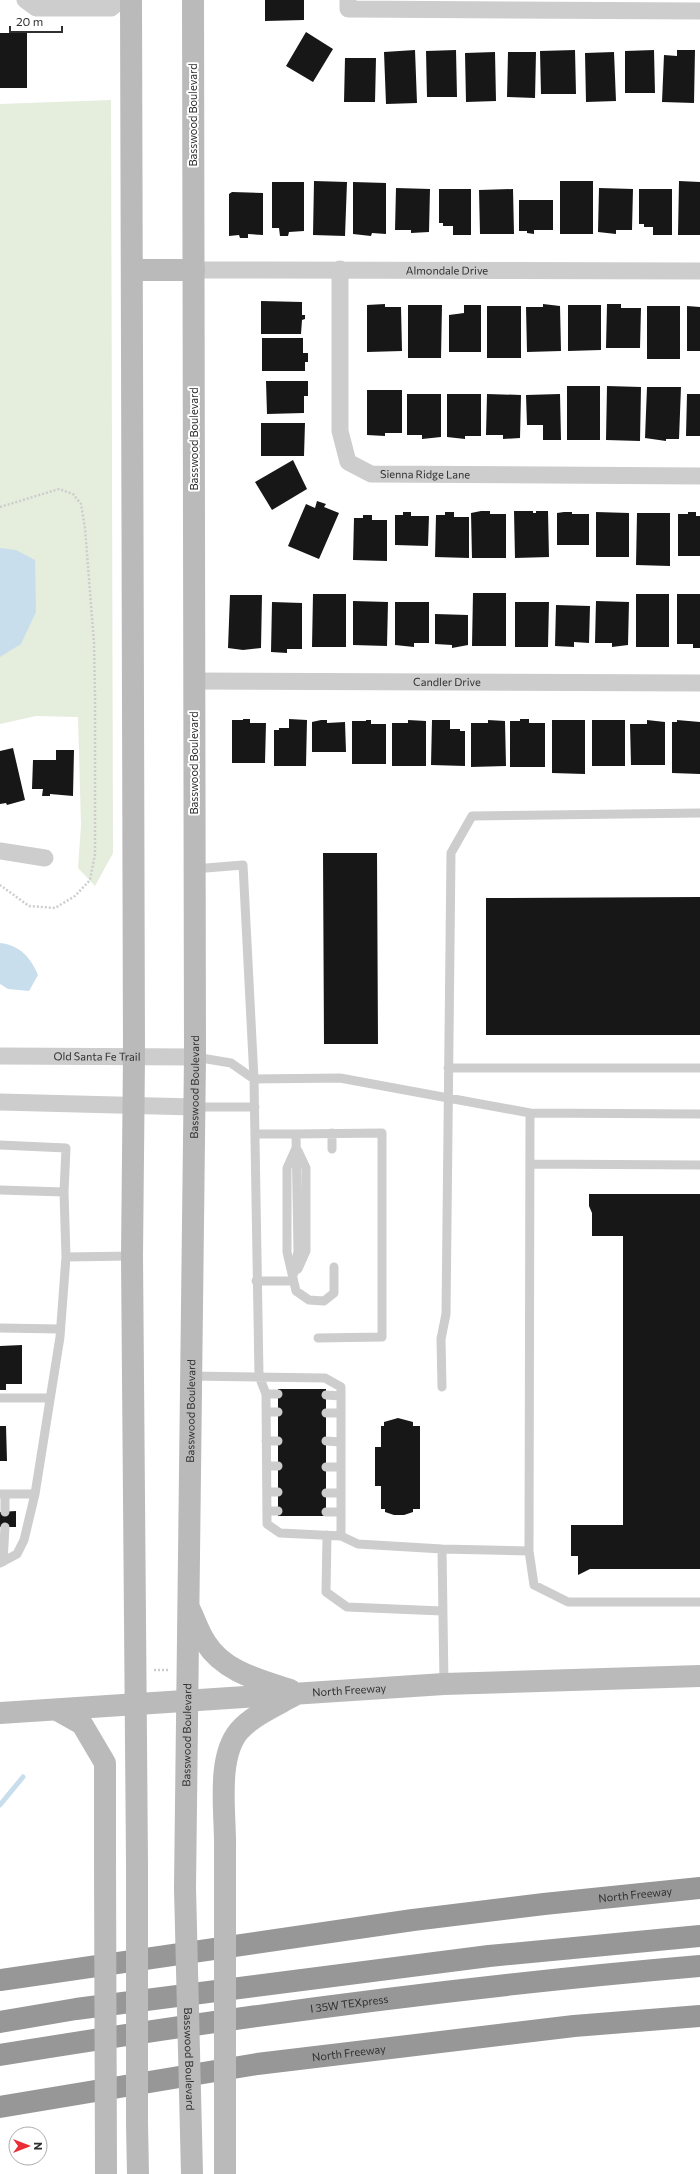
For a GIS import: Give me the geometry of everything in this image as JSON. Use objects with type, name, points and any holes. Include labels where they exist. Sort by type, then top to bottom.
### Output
[{"type":"highway","name":"North Freeway","points":[[0,1980],[413,1920],[544,1904],[700,1888]]},
{"type":"highway","points":[[0,2022],[76,2009],[489,1956],[700,1936]]},
{"type":"highway","name":"I 35W TEXpress","points":[[0,2055],[402,1996],[556,1978],[700,1966]]},
{"type":"highway","name":"North Freeway","points":[[0,2107],[257,2064],[574,2026],[700,2016]]},
{"type":"main road","points":[[131,0],[134,1056],[132,1256],[138,2174]]},
{"type":"main road","name":"Basswood Boulevard","points":[[192,2174],[185,1888],[195,1057],[193,0]]},
{"type":"main road","points":[[132,270],[194,270]]},
{"type":"main road","points":[[188,1605],[206,1644],[222,1660],[244,1674],[299,1693]]},
{"type":"main road","name":"North Freeway","points":[[0,1713],[136,1703],[187,1702],[444,1684],[700,1676]]},
{"type":"main road","points":[[225,2174],[225,1769],[230,1744],[239,1731],[299,1693]]},
{"type":"main road","points":[[57,1710],[82,1724],[105,1763],[106,2174]]},
{"type":"street","points":[[25,0],[36,8],[51,4],[111,8],[121,0]]},
{"type":"street","points":[[348,0],[348,9],[562,5],[700,11]]},
{"type":"street","name":"Almondale Drive","points":[[194,270],[340,269],[700,271]]},
{"type":"street","name":"Sienna Ridge Lane","points":[[340,269],[340,431],[348,462],[371,474],[700,476]]},
{"type":"street","name":"Candler Drive","points":[[194,681],[700,683]]},
{"type":"street","points":[[0,851],[45,858]]},
{"type":"street","name":"Old Santa Fe Trail","points":[[0,1056],[195,1057]]},
{"type":"street","points":[[0,1102],[134,1104],[194,1107]]},
{"type":"lane","points":[[442,1387],[441,1339],[446,1314],[451,853],[472,816],[700,813]]},
{"type":"lane","points":[[194,869],[243,865],[255,1107],[256,1281],[259,1376],[266,1394],[268,1524],[280,1533],[341,1536],[358,1544],[442,1549],[529,1551]]},
{"type":"lane","points":[[195,1057],[231,1063],[254,1079],[340,1078],[530,1113],[700,1114]]},
{"type":"lane","points":[[448,1068],[700,1068]]},
{"type":"lane","points":[[194,1107],[255,1107]]},
{"type":"lane","points":[[530,1113],[529,1551],[534,1585],[568,1602],[700,1602]]},
{"type":"lane","points":[[332,1133],[332,1149]]},
{"type":"lane","points":[[255,1134],[382,1133],[382,1337],[318,1338]]},
{"type":"lane","points":[[296,1134],[298,1250],[293,1280],[296,1291],[309,1300],[324,1300],[334,1293],[334,1267]]},
{"type":"lane","points":[[0,1145],[66,1148],[64,1192],[66,1257],[60,1329],[36,1494],[24,1540],[17,1554],[2,1563]]},
{"type":"lane","points":[[530,1164],[700,1165]]},
{"type":"lane","points":[[0,1190],[64,1192]]},
{"type":"lane","points":[[66,1257],[132,1256]]},
{"type":"lane","points":[[256,1281],[293,1280]]},
{"type":"lane","points":[[0,1328],[60,1329]]},
{"type":"lane","points":[[191,1376],[325,1378],[341,1387],[341,1536]]},
{"type":"lane","points":[[266,1394],[278,1394]]},
{"type":"lane","points":[[326,1395],[341,1396]]},
{"type":"lane","points":[[0,1398],[50,1398]]},
{"type":"lane","points":[[266,1412],[278,1412]]},
{"type":"lane","points":[[326,1413],[341,1413]]},
{"type":"lane","points":[[266,1441],[278,1441]]},
{"type":"lane","points":[[326,1442],[341,1442]]},
{"type":"lane","points":[[267,1466],[278,1466]]},
{"type":"lane","points":[[326,1467],[341,1467]]},
{"type":"lane","points":[[267,1492],[278,1492]]},
{"type":"lane","points":[[326,1493],[341,1493]]},
{"type":"lane","points":[[5,1512],[3,1494],[36,1494]]},
{"type":"lane","points":[[268,1511],[278,1511]]},
{"type":"lane","points":[[326,1512],[341,1512]]},
{"type":"lane","points":[[2,1563],[4,1527]]},
{"type":"lane","points":[[327,1535],[326,1592],[347,1607],[442,1611]]},
{"type":"lane","points":[[442,1549],[444,1684]]},
{"type":"path","points":[[0,507],[59,489],[73,494],[80,504],[85,528],[94,643],[95,854],[90,880],[75,896],[55,908],[29,906],[0,885]]},
{"type":"path","points":[[152,1670],[173,1670]]},
{"type":"green space","points":[[111,100],[113,853],[95,886],[78,868],[81,825],[78,717],[36,716],[0,724],[0,104]]},
{"type":"water","points":[[0,548],[16,550],[35,560],[36,612],[21,644],[0,657]]},
{"type":"water","points":[[0,943],[13,946],[24,953],[32,963],[38,975],[29,991],[8,989],[0,984]]},
{"type":"building","points":[[265,0],[304,0],[304,20],[265,21]]},
{"type":"building","points":[[306,32],[333,49],[313,82],[286,66]]},
{"type":"building","points":[[0,33],[27,33],[27,88],[0,88]]},
{"type":"building","points":[[415,50],[417,103],[386,104],[384,52]]},
{"type":"building","points":[[456,50],[457,97],[427,97],[426,51]]},
{"type":"building","points":[[575,50],[576,94],[541,94],[540,51]]},
{"type":"building","points":[[654,50],[655,93],[625,93],[625,51]]},
{"type":"building","points":[[677,50],[695,50],[694,103],[662,102],[664,55],[677,56]]},
{"type":"building","points":[[495,52],[496,101],[466,102],[465,53]]},
{"type":"building","points":[[508,52],[536,52],[535,98],[507,97]]},
{"type":"building","points":[[614,52],[616,101],[586,102],[585,53]]},
{"type":"building","points":[[345,58],[376,58],[375,102],[344,102]]},
{"type":"building","points":[[314,181],[347,182],[345,236],[313,235]]},
{"type":"building","points":[[560,181],[593,181],[593,234],[560,234]]},
{"type":"building","points":[[679,181],[700,182],[700,235],[678,235]]},
{"type":"building","points":[[272,182],[304,182],[304,231],[289,232],[288,236],[280,236],[279,228],[272,228]]},
{"type":"building","points":[[353,182],[386,183],[386,234],[372,233],[371,236],[353,234]]},
{"type":"building","points":[[396,188],[430,189],[429,232],[411,233],[411,230],[395,230]]},
{"type":"building","points":[[599,188],[633,189],[632,230],[616,230],[616,234],[598,232]]},
{"type":"building","points":[[439,189],[471,189],[471,235],[453,235],[453,226],[443,226],[443,223],[439,223]]},
{"type":"building","points":[[513,189],[514,234],[480,234],[479,190]]},
{"type":"building","points":[[639,189],[672,189],[672,235],[653,235],[653,227],[644,227],[644,224],[639,224]]},
{"type":"building","points":[[232,192],[263,193],[263,235],[248,234],[248,238],[240,238],[239,235],[229,236],[229,194]]},
{"type":"building","points":[[519,200],[553,200],[553,230],[534,230],[534,234],[527,233],[527,231],[519,231]]},
{"type":"building","points":[[261,301],[302,302],[302,315],[305,315],[305,319],[302,320],[301,334],[261,334]]},
{"type":"building","points":[[385,304],[385,307],[401,307],[402,351],[367,352],[367,305]]},
{"type":"building","points":[[543,304],[560,306],[561,351],[527,352],[526,307],[543,307]]},
{"type":"building","points":[[607,304],[621,304],[621,308],[641,308],[640,348],[606,348]]},
{"type":"building","points":[[408,305],[442,305],[441,358],[408,358]]},
{"type":"building","points":[[464,305],[481,305],[481,352],[449,352],[449,315],[464,313]]},
{"type":"building","points":[[568,305],[601,305],[601,350],[568,351]]},
{"type":"building","points":[[487,306],[521,306],[521,358],[487,358]]},
{"type":"building","points":[[647,306],[680,306],[680,359],[647,359]]},
{"type":"building","points":[[687,306],[700,307],[700,351],[687,351]]},
{"type":"building","points":[[262,338],[303,338],[303,353],[308,353],[308,362],[305,362],[305,371],[262,371]]},
{"type":"building","points":[[266,381],[308,381],[308,396],[304,396],[304,413],[267,414]]},
{"type":"building","points":[[567,386],[600,386],[600,440],[567,440]]},
{"type":"building","points":[[607,386],[641,387],[640,441],[606,440]]},
{"type":"building","points":[[647,387],[681,387],[679,439],[666,439],[666,441],[645,438]]},
{"type":"building","points":[[367,390],[402,390],[402,433],[385,433],[385,436],[367,435]]},
{"type":"building","points":[[407,394],[441,394],[441,437],[422,439],[422,435],[407,435]]},
{"type":"building","points":[[447,394],[481,394],[481,436],[465,436],[465,439],[447,437]]},
{"type":"building","points":[[487,394],[521,395],[520,438],[503,439],[503,435],[486,435]]},
{"type":"building","points":[[560,394],[561,440],[543,440],[543,425],[527,425],[526,395]]},
{"type":"building","points":[[687,394],[700,394],[700,436],[686,436]]},
{"type":"building","points":[[261,423],[305,423],[304,456],[261,456]]},
{"type":"building","points":[[293,460],[307,489],[272,510],[255,482]]},
{"type":"building","points":[[317,501],[326,504],[324,507],[339,513],[319,559],[288,546],[306,504],[315,508]]},
{"type":"building","points":[[490,511],[490,514],[506,514],[506,558],[472,558],[471,513]]},
{"type":"building","points":[[514,511],[533,511],[533,513],[536,513],[536,511],[548,511],[549,557],[515,558]]},
{"type":"building","points":[[403,512],[411,512],[411,516],[429,516],[428,546],[395,545],[395,515],[403,515]]},
{"type":"building","points":[[445,512],[454,512],[454,517],[469,517],[469,558],[435,557],[436,515],[445,515]]},
{"type":"building","points":[[572,512],[572,514],[589,514],[589,545],[557,545],[557,513]]},
{"type":"building","points":[[596,512],[629,513],[629,557],[596,557]]},
{"type":"building","points":[[688,512],[696,512],[696,516],[700,516],[700,556],[678,556],[678,514],[688,514]]},
{"type":"building","points":[[637,513],[670,513],[670,566],[636,565]]},
{"type":"building","points":[[363,515],[372,515],[372,520],[387,520],[387,561],[353,560],[354,518],[363,518]]},
{"type":"building","points":[[473,593],[506,593],[506,646],[472,646]]},
{"type":"building","points":[[313,594],[346,594],[346,647],[312,647]]},
{"type":"building","points":[[636,594],[669,594],[669,647],[636,647]]},
{"type":"building","points":[[677,594],[700,594],[700,648],[693,648],[693,644],[677,644]]},
{"type":"building","points":[[230,595],[262,595],[261,648],[243,650],[228,648]]},
{"type":"building","points":[[353,601],[388,602],[387,646],[353,645]]},
{"type":"building","points":[[596,601],[629,602],[628,645],[612,647],[612,643],[595,643]]},
{"type":"building","points":[[272,602],[302,603],[302,649],[287,649],[287,653],[271,652]]},
{"type":"building","points":[[395,602],[429,602],[429,643],[414,643],[414,647],[395,645]]},
{"type":"building","points":[[515,602],[549,602],[548,647],[515,647]]},
{"type":"building","points":[[556,605],[590,606],[589,643],[574,642],[574,647],[555,646]]},
{"type":"building","points":[[435,614],[468,615],[468,645],[452,648],[452,645],[435,644]]},
{"type":"building","points":[[250,719],[250,723],[266,723],[265,763],[232,763],[232,720]]},
{"type":"building","points":[[289,719],[307,720],[306,766],[274,766],[274,730],[279,730],[279,728],[289,728]]},
{"type":"building","points":[[520,719],[529,719],[529,723],[545,723],[545,767],[510,767],[510,721],[520,721]]},
{"type":"building","points":[[327,720],[327,723],[345,722],[346,752],[312,752],[312,722]]},
{"type":"building","points":[[371,720],[371,724],[386,724],[386,764],[352,764],[352,721]]},
{"type":"building","points":[[408,720],[426,721],[426,766],[392,766],[392,723],[408,723]]},
{"type":"building","points":[[432,720],[450,720],[450,729],[460,729],[460,731],[465,731],[465,766],[431,765]]},
{"type":"building","points":[[488,720],[505,721],[506,766],[471,767],[471,723],[488,723]]},
{"type":"building","points":[[552,720],[585,720],[585,774],[552,773]]},
{"type":"building","points":[[592,720],[625,720],[625,766],[592,766]]},
{"type":"building","points":[[647,720],[665,722],[665,765],[631,765],[630,724],[647,724]]},
{"type":"building","points":[[677,720],[700,722],[700,774],[672,773],[672,722],[677,722]]},
{"type":"building","points":[[13,748],[25,800],[7,805],[6,803],[0,804],[0,751]]},
{"type":"building","points":[[56,750],[74,750],[73,796],[50,794],[50,796],[42,796],[43,789],[32,789],[33,760],[56,760]]},
{"type":"building","points":[[323,853],[377,853],[378,1044],[324,1044]]},
{"type":"building","points":[[700,897],[700,1035],[486,1035],[486,898]]},
{"type":"building","points":[[589,1194],[700,1194],[700,1569],[590,1569],[578,1575],[578,1556],[571,1556],[571,1525],[623,1525],[623,1236],[592,1236],[592,1213],[589,1206]]},
{"type":"building","points":[[22,1345],[22,1384],[6,1384],[6,1390],[0,1390],[0,1346]]},
{"type":"building","points":[[278,1389],[326,1389],[326,1516],[278,1516]]},
{"type":"building","points":[[398,1418],[413,1422],[413,1426],[420,1426],[420,1509],[413,1509],[413,1512],[404,1515],[394,1515],[385,1512],[385,1509],[381,1509],[381,1486],[375,1486],[375,1447],[381,1447],[381,1426],[384,1426],[384,1422]]},
{"type":"building","points":[[0,1426],[6,1426],[7,1461],[0,1461]]},
{"type":"building","points":[[16,1511],[16,1527],[0,1527],[0,1512]]},
{"type":"waterway","points":[[0,1805],[23,1777]]}]
